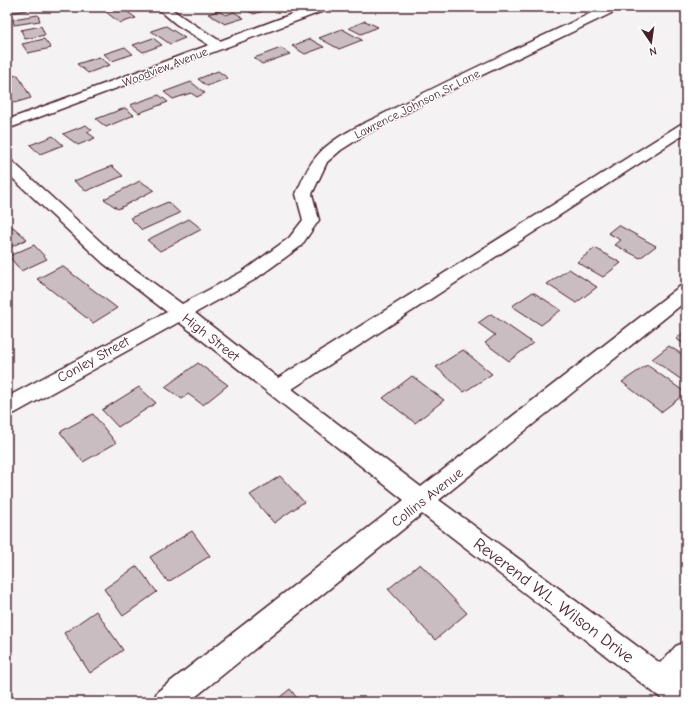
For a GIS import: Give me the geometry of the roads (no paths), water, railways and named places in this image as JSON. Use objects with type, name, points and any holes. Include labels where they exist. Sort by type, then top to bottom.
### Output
[{"type":"street","points":[[162,7],[180,21],[220,46]]},
{"type":"street","name":"Woodview Avenue","points":[[7,125],[322,7]]},
{"type":"street","name":"Lawrence Johnson Sr Lane","points":[[180,312],[248,276],[295,242],[311,220],[304,194],[317,166],[328,153],[336,147],[380,120],[425,97],[614,7]]},
{"type":"street","points":[[277,389],[686,127]]},
{"type":"street","name":"High Street","points":[[7,166],[109,259],[180,312],[422,501]]},
{"type":"street","name":"Collins Avenue","points":[[167,702],[686,291]]},
{"type":"street","name":"Conley Street","points":[[7,407],[180,312]]},
{"type":"street","name":"Reverend W.L. Wilson Drive","points":[[422,501],[686,700]]},
{"type":"street","points":[[662,681],[686,655]]}]
